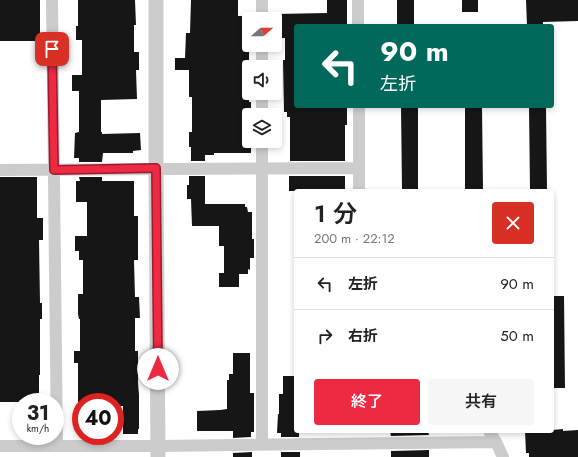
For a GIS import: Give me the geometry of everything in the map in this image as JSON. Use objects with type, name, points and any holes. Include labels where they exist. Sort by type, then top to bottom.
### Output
[{"type":"street","points":[[52,0],[57,446]]},
{"type":"street","points":[[156,0],[158,451]]},
{"type":"street","points":[[262,0],[262,12]]},
{"type":"street","points":[[358,0],[358,24]]},
{"type":"street","points":[[359,108],[359,189]]},
{"type":"street","points":[[262,148],[262,444]]},
{"type":"street","points":[[0,170],[359,168]]},
{"type":"street","points":[[489,433],[496,442],[503,457]]},
{"type":"street","points":[[0,446],[57,446],[158,451],[262,444],[496,442]]},
{"type":"building","points":[[0,0],[40,0],[40,41],[0,41]]},
{"type":"building","points":[[78,0],[135,0],[136,25],[134,25],[134,52],[139,52],[139,70],[136,70],[137,99],[101,100],[101,132],[102,134],[140,133],[141,150],[133,151],[133,153],[103,153],[102,162],[79,162],[79,158],[74,158],[75,133],[79,132],[79,91],[72,91],[72,75],[82,75],[82,40],[76,40],[76,26],[78,26]]},
{"type":"building","points":[[191,0],[238,0],[238,16],[242,16],[242,52],[249,52],[249,60],[242,60],[242,100],[249,100],[249,102],[251,102],[251,108],[242,108],[242,148],[251,148],[251,153],[214,153],[214,155],[205,155],[205,161],[191,161],[189,132],[192,132],[192,97],[189,97],[189,70],[175,70],[175,58],[185,58],[186,33],[190,33]]},
{"type":"building","points":[[327,0],[347,0],[347,24],[294,24],[294,108],[347,108],[347,125],[345,125],[345,161],[290,161],[290,117],[287,117],[287,112],[284,112],[283,60],[285,60],[285,38],[282,38],[282,14],[327,13]]},
{"type":"building","points":[[397,0],[414,0],[414,24],[397,24]]},
{"type":"building","points":[[462,0],[478,0],[478,12],[462,12]]},
{"type":"building","points":[[526,0],[578,0],[578,21],[527,24]]},
{"type":"building","points":[[401,108],[418,108],[418,189],[402,189]]},
{"type":"building","points":[[465,108],[482,108],[483,189],[465,189]]},
{"type":"building","points":[[529,108],[546,108],[547,189],[530,189]]},
{"type":"building","points":[[189,176],[205,176],[205,204],[245,204],[248,212],[252,212],[254,258],[250,258],[250,270],[248,269],[248,274],[239,274],[239,287],[219,287],[219,273],[224,273],[224,246],[219,246],[219,226],[192,226],[191,199],[187,199],[187,185],[189,185]]},
{"type":"building","points":[[289,176],[345,176],[345,189],[294,189],[294,191],[289,191]]},
{"type":"building","points":[[0,177],[37,177],[37,218],[43,218],[43,240],[39,240],[40,303],[42,303],[42,319],[40,319],[39,393],[12,393],[12,402],[0,402]]},
{"type":"building","points":[[79,177],[102,177],[102,181],[134,181],[134,216],[138,216],[138,260],[134,260],[135,297],[139,297],[140,318],[135,318],[135,351],[138,351],[138,434],[124,434],[124,393],[78,393],[78,363],[74,363],[74,351],[80,351],[78,294],[83,294],[83,260],[79,260],[79,251],[75,251],[75,236],[87,236],[87,202],[76,202],[76,181],[80,181]]},
{"type":"building","points":[[554,296],[564,296],[565,388],[554,388]]},
{"type":"building","points":[[233,353],[250,353],[250,393],[254,393],[254,432],[251,432],[251,437],[233,438],[233,431],[197,431],[197,411],[227,409],[227,380],[229,380],[229,374],[233,374]]},
{"type":"building","points":[[283,376],[294,376],[294,433],[299,433],[299,437],[281,437],[281,433],[277,433],[279,394],[283,394]]},
{"type":"building","points":[[554,430],[578,430],[578,457],[529,457],[529,453],[526,453],[525,433],[554,433]]},
{"type":"building","points":[[390,433],[428,433],[429,435],[391,436]]},
{"type":"building","points":[[429,450],[429,457],[391,457],[391,451]]},
{"type":"building","points":[[252,452],[252,457],[233,457],[233,453]]},
{"type":"building","points":[[281,452],[300,452],[300,457],[281,457]]},
{"type":"route","points":[[52,49],[54,170],[156,168],[158,369]]}]
